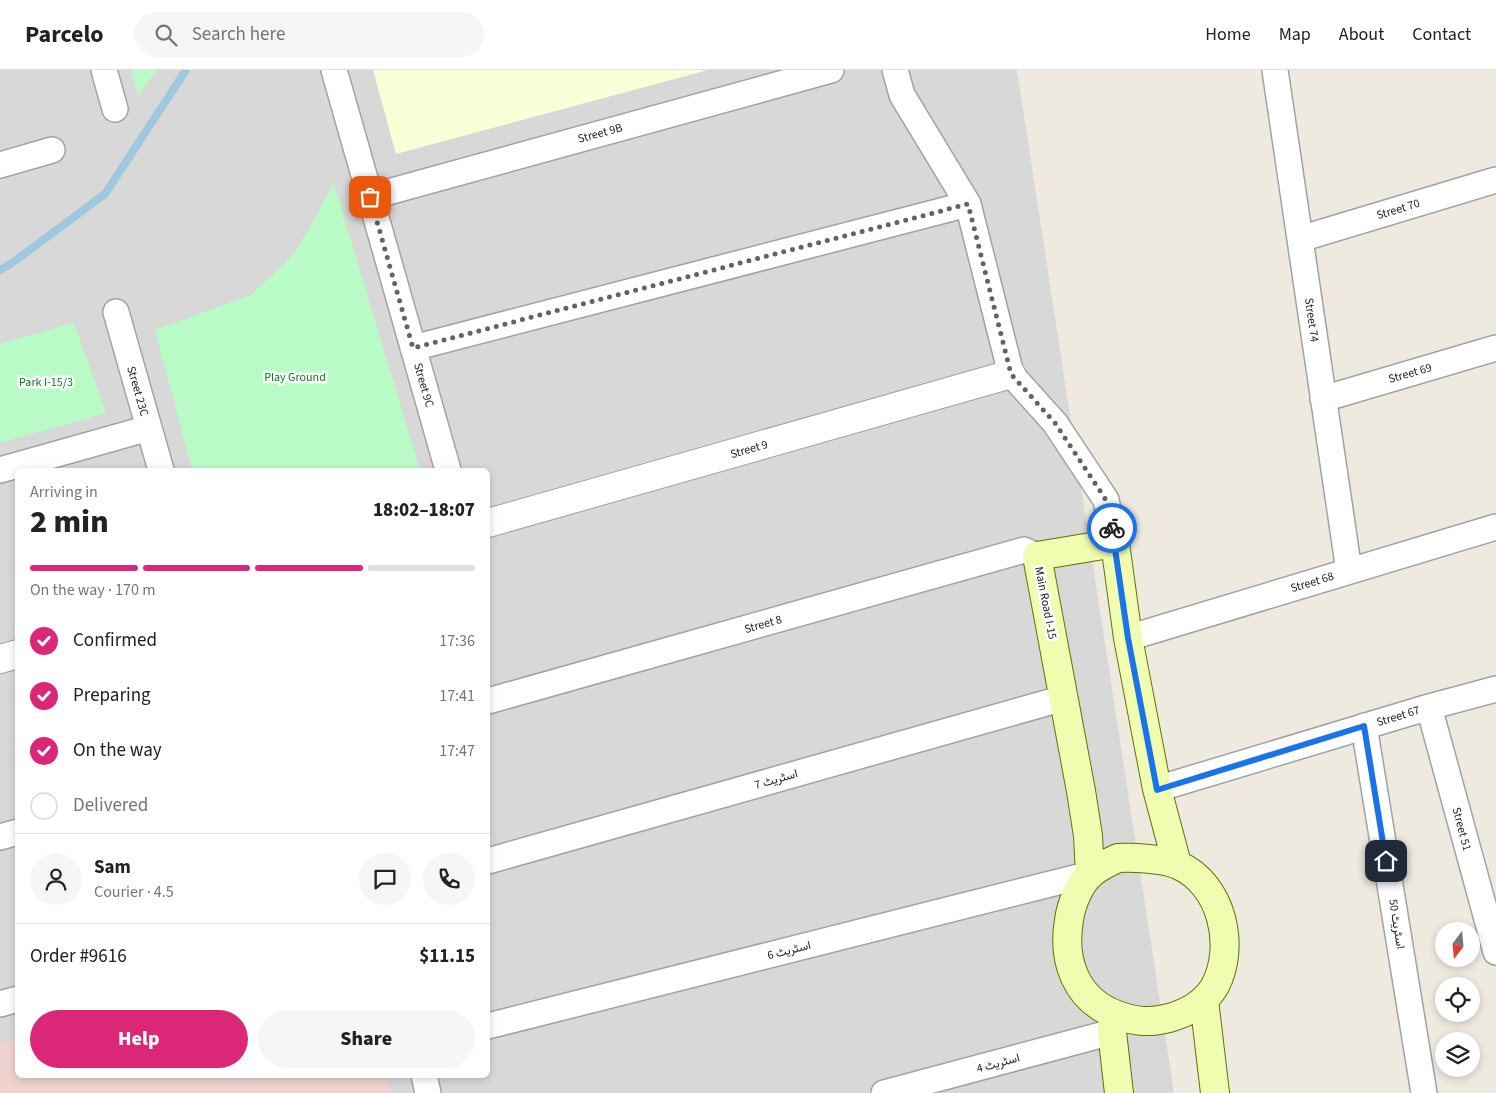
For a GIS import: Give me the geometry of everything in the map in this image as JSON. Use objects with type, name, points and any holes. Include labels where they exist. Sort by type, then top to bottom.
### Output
[{"type":"main road","name":"Main Road I-15","points":[[1090,874],[1088,836],[1037,556],[1115,543]]},
{"type":"main road","points":[[1115,543],[1128,638],[1157,790],[1177,864]]},
{"type":"main road","points":[[1112,1023],[1131,1020],[1147,1022],[1175,1016],[1192,1009],[1204,1000],[1214,987],[1222,968],[1225,931],[1217,906],[1206,887],[1191,872],[1177,864],[1140,858],[1118,858],[1106,863],[1090,874],[1077,893],[1071,908],[1067,938],[1070,963],[1078,985],[1112,1023],[1119,1093]]},
{"type":"main road","points":[[1204,1000],[1215,1093]]},
{"type":"street","points":[[104,70],[115,109]]},
{"type":"street","name":"Street 9C","points":[[334,70],[447,468]]},
{"type":"street","name":"Street 9B","points":[[370,197],[831,70]]},
{"type":"street","points":[[896,70],[902,95],[968,204],[1011,374],[1055,423],[1106,500],[1115,543]]},
{"type":"street","name":"Street 74","points":[[1278,71],[1300,239],[1349,571]]},
{"type":"street","points":[[0,165],[52,150]]},
{"type":"street","name":"Street 70","points":[[1300,239],[1496,180]]},
{"type":"street","points":[[413,348],[968,204]]},
{"type":"street","name":"Street 23C","points":[[116,312],[159,468]]},
{"type":"street","name":"Street 69","points":[[1323,399],[1496,348]]},
{"type":"street","name":"Street 9","points":[[490,522],[1011,374]]},
{"type":"street","points":[[0,470],[149,428]]},
{"type":"street","name":"Street 68","points":[[1128,638],[1496,527]]},
{"type":"street","name":"Street 8","points":[[490,700],[1024,550],[1037,556]]},
{"type":"street","points":[[0,659],[15,655]]},
{"type":"street","name":"Street 67","points":[[1157,790],[1364,726],[1496,688]]},
{"type":"street","name":"اسٹریٹ 7","points":[[490,860],[1064,698]]},
{"type":"street","name":"Street 51","points":[[1429,707],[1496,952]]},
{"type":"street","name":"اسٹریٹ 50","points":[[1364,726],[1424,1093]]},
{"type":"street","points":[[0,837],[15,833]]},
{"type":"street","name":"اسٹریٹ 6","points":[[490,1025],[1090,874]]},
{"type":"street","points":[[0,1004],[15,1000]]},
{"type":"street","name":"اسٹریٹ 4","points":[[884,1093],[1112,1023]]},
{"type":"street","points":[[425,1078],[428,1093]]},
{"type":"shaded area","points":[[0,70],[1017,70],[1174,1093],[0,1093]]},
{"type":"shaded area","points":[[373,70],[708,70],[396,154]]},
{"type":"shaded area","points":[[15,1039],[15,1078],[387,1078],[391,1093],[0,1093],[0,1043]]},
{"type":"green space","points":[[131,70],[157,70],[138,96]]},
{"type":"green space","name":"Play Ground","points":[[334,184],[419,468],[191,468],[155,330],[251,295],[294,254]]},
{"type":"green space","name":"Park I-15/3","points":[[74,323],[106,413],[0,443],[0,344]]},
{"type":"waterway","points":[[0,270],[105,194],[186,70]]},
{"type":"way so far","points":[[370,197],[413,348],[968,204],[1011,374],[1055,423],[1106,500],[1112,528]]},
{"type":"route","points":[[1112,528],[1128,638],[1157,790],[1364,726],[1386,861]]}]
